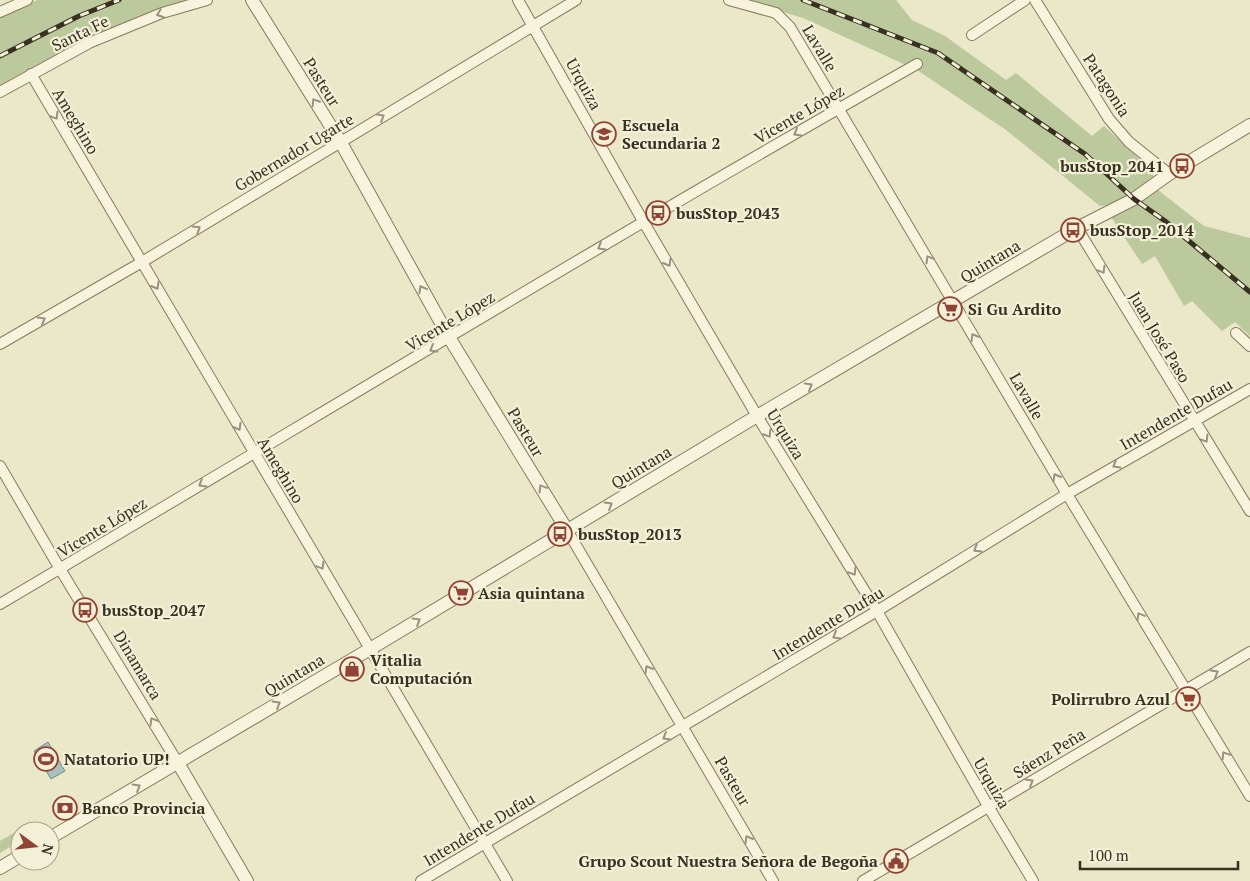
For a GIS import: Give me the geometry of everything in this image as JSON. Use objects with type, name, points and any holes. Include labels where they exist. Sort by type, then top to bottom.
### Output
[{"type":"street","points":[[0,12],[27,0]]},
{"type":"street","name":"Santa Fe","points":[[0,92],[89,43],[162,13],[207,0]]},
{"type":"street","name":"Pasteur","points":[[252,0],[340,142],[450,339],[567,530],[773,881]]},
{"type":"street","name":"Urquiza","points":[[518,0],[643,221],[757,416],[878,611],[988,806],[1033,881]]},
{"type":"street","name":"Gobernador Ugarte","points":[[0,344],[142,262],[576,0]]},
{"type":"street","name":"Lavalle","points":[[729,0],[776,13],[790,27],[1067,494],[1250,796]]},
{"type":"street","points":[[972,35],[1025,0]]},
{"type":"street","name":"Patagonia","points":[[1035,0],[1109,120],[1129,142],[1169,174]]},
{"type":"street","name":"Vicente López","points":[[0,604],[450,339],[643,221],[917,64]]},
{"type":"street","name":"Ameghino","points":[[31,74],[253,454],[507,881]]},
{"type":"street","name":"Quintana","points":[[60,832],[370,649],[757,416],[1077,228],[1134,199],[1169,174],[1250,126]]},
{"type":"street","name":"Juan José Paso","points":[[1077,228],[1250,511]]},
{"type":"street","points":[[1236,333],[1250,346]]},
{"type":"street","name":"Intendente Dufau","points":[[421,881],[878,611],[1067,494],[1250,389]]},
{"type":"street","name":"Dinamarca","points":[[0,466],[248,881]]},
{"type":"street","name":"Sáenz Peña","points":[[863,881],[1250,652]]},
{"type":"green space","points":[[37,0],[187,0],[68,50],[45,61],[0,88],[0,17]]},
{"type":"green space","points":[[743,0],[896,0],[912,20],[945,36],[1006,80],[1016,73],[1092,136],[1104,126],[1148,167],[1154,177],[1151,183],[1109,205],[1100,206],[1006,130],[917,70],[803,18]]},
{"type":"green space","points":[[1158,190],[1204,226],[1250,238],[1250,336],[1235,322],[1222,331],[1192,301],[1184,306],[1155,256],[1142,264],[1111,217]]},
{"type":"green space","points":[[10,835],[10,847],[0,853],[0,841]]},
{"type":"water","points":[[48,742],[65,771],[51,779],[34,751]]},
{"type":"railway","points":[[0,56],[79,16],[119,0]]},
{"type":"railway","points":[[803,0],[938,53],[1085,154],[1134,199],[1165,221],[1250,292]]},
{"type":"place","name":"Escuela Secundaria 2","points":[[604,134]]},
{"type":"place","name":"busStop_2041","points":[[1182,166]]},
{"type":"place","name":"busStop_2043","points":[[658,213]]},
{"type":"place","name":"busStop_2014","points":[[1073,230]]},
{"type":"place","name":"Si Gu Ardito","points":[[950,309]]},
{"type":"place","name":"busStop_2013","points":[[560,534]]},
{"type":"place","name":"Asia quintana","points":[[461,593]]},
{"type":"place","name":"busStop_2047","points":[[85,610]]},
{"type":"place","name":"Vitalia Computación","points":[[352,669]]},
{"type":"place","name":"Polirrubro Azul","points":[[1188,699]]},
{"type":"place","name":"Natatorio UP!","points":[[46,759]]},
{"type":"place","name":"Banco Provincia","points":[[65,808]]},
{"type":"place","name":"Grupo Scout Nuestra Señora de Begoña","points":[[896,861]]}]
